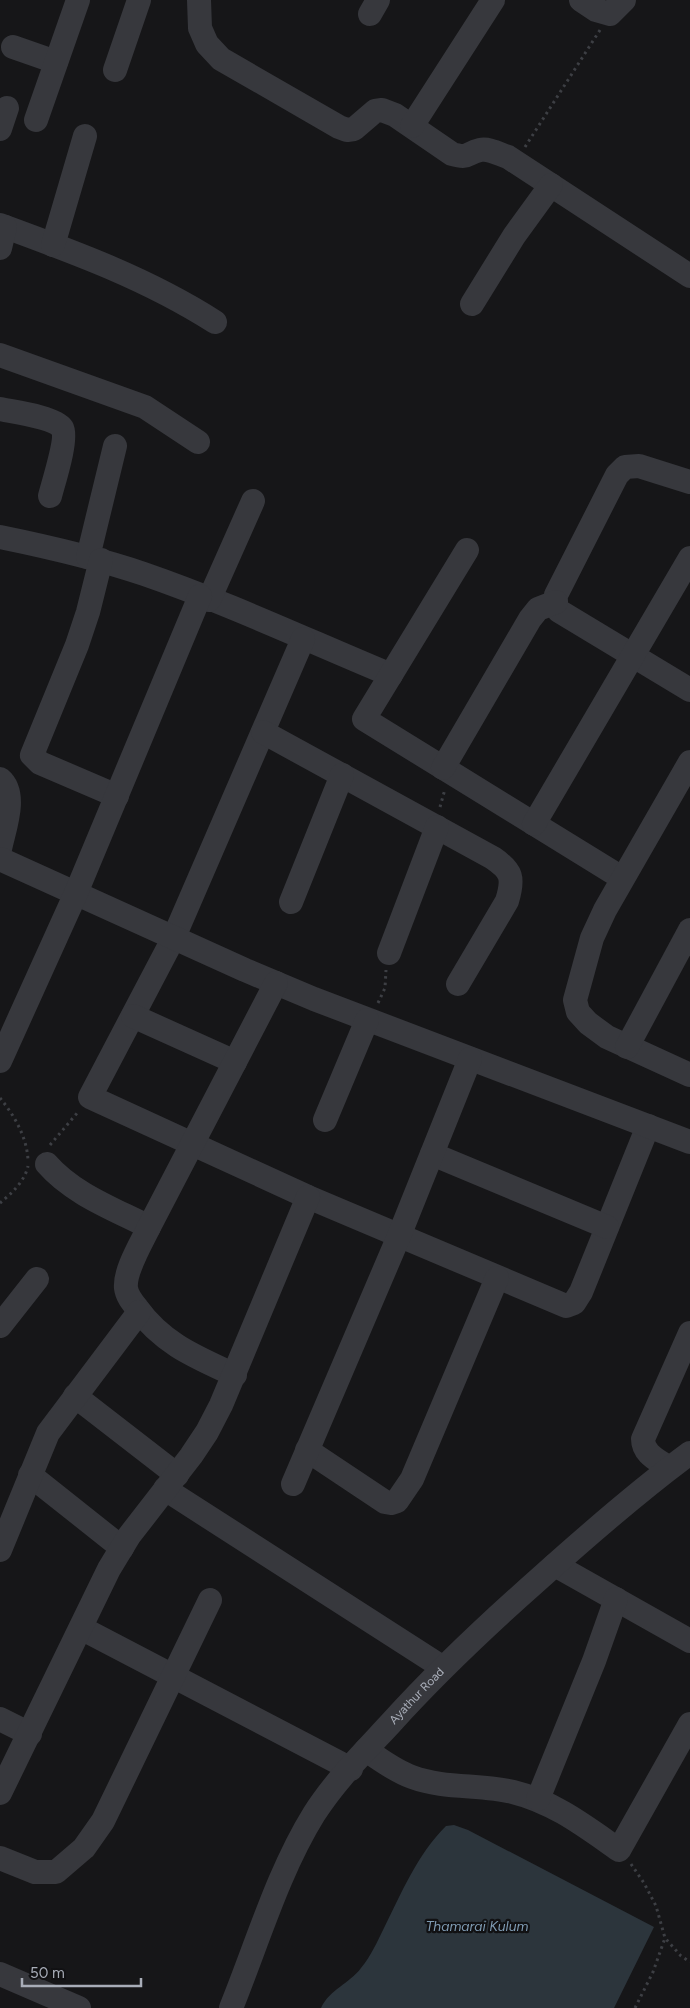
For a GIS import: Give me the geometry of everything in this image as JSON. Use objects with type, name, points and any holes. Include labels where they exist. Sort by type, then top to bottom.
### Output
[{"type":"street","points":[[36,120],[78,0]]},
{"type":"street","points":[[115,70],[139,0]]},
{"type":"street","points":[[199,0],[200,28],[207,44],[221,59],[314,113],[347,130],[354,130],[375,111],[382,110],[395,115],[452,154],[462,156],[471,155],[479,150],[490,150],[515,162],[690,276]]},
{"type":"street","points":[[412,126],[494,0]]},
{"type":"street","points":[[581,0],[596,10],[617,7]]},
{"type":"street","points":[[13,48],[56,62]]},
{"type":"street","points":[[54,245],[85,136]]},
{"type":"street","points":[[472,304],[514,236],[551,185]]},
{"type":"street","points":[[2,233],[54,245],[136,278],[186,303],[215,322]]},
{"type":"street","points":[[0,355],[145,407],[198,442]]},
{"type":"street","points":[[0,409],[45,419],[61,427],[64,432],[50,496]]},
{"type":"street","points":[[115,446],[94,559],[88,612],[78,645],[32,756],[40,763],[116,796]]},
{"type":"street","points":[[690,482],[639,466],[625,467],[617,475],[556,595],[555,606],[690,690]]},
{"type":"street","points":[[0,1061],[76,893],[116,796],[204,598],[253,502]]},
{"type":"street","points":[[0,537],[94,559],[145,575],[391,675]]},
{"type":"street","points":[[467,550],[364,720],[622,878]]},
{"type":"street","points":[[534,824],[690,558]]},
{"type":"street","points":[[447,771],[530,619],[538,610],[556,602]]},
{"type":"street","points":[[303,639],[174,937],[90,1097],[308,1198],[566,1306],[574,1303],[581,1292],[648,1126]]},
{"type":"street","points":[[263,732],[492,858],[503,865],[510,874],[512,886],[507,901],[458,984]]},
{"type":"street","points":[[690,762],[622,878],[592,938],[575,1000],[578,1012],[588,1023],[606,1037],[690,1075]]},
{"type":"street","points":[[291,902],[342,775]]},
{"type":"street","points":[[0,779],[8,789],[8,806],[0,848]]},
{"type":"street","points":[[389,953],[437,827]]},
{"type":"street","points":[[0,859],[276,983],[367,1020],[690,1142]]},
{"type":"street","points":[[627,1047],[690,930]]},
{"type":"street","points":[[235,1375],[171,1343],[155,1330],[140,1312],[128,1297],[126,1288],[134,1260],[149,1227],[276,983]]},
{"type":"street","points":[[132,1016],[235,1062]]},
{"type":"street","points":[[325,1120],[367,1020]]},
{"type":"street","points":[[293,1484],[399,1236],[470,1059]]},
{"type":"street","points":[[432,1154],[607,1227]]},
{"type":"street","points":[[39,1158],[70,1186],[149,1227]]},
{"type":"street","points":[[0,1793],[122,1548],[207,1432],[235,1375],[308,1198]]},
{"type":"street","points":[[307,1450],[385,1502],[397,1501],[412,1479],[497,1278]]},
{"type":"street","points":[[0,1326],[37,1279]]},
{"type":"street","points":[[0,1550],[48,1433],[140,1312]]},
{"type":"street","points":[[669,1468],[647,1452],[643,1446],[643,1439],[690,1333]]},
{"type":"street","points":[[75,1396],[171,1482],[442,1667]]},
{"type":"street","name":"Ayathur Road","points":[[231,2008],[281,1881],[299,1841],[315,1812],[351,1768],[442,1667],[610,1515],[690,1453]]},
{"type":"street","points":[[30,1475],[122,1548]]},
{"type":"street","points":[[554,1564],[690,1641]]},
{"type":"street","points":[[538,1799],[594,1661],[616,1599]]},
{"type":"street","points":[[0,1858],[35,1872],[56,1872],[84,1848],[104,1821],[210,1600]]},
{"type":"street","points":[[81,1628],[351,1768]]},
{"type":"street","points":[[0,1719],[30,1734]]},
{"type":"street","points":[[366,1750],[390,1766],[412,1777],[426,1781],[512,1791],[538,1799],[566,1814],[619,1850],[690,1724]]},
{"type":"street","points":[[0,1974],[79,2008]]},
{"type":"path","points":[[515,162],[617,7]]},
{"type":"path","points":[[437,827],[447,771]]},
{"type":"path","points":[[367,1020],[385,988],[386,962],[389,953]]},
{"type":"path","points":[[0,1203],[11,1194],[28,1169],[64,1131],[90,1097]]},
{"type":"path","points":[[0,1098],[9,1109],[21,1131],[28,1153],[39,1158]]},
{"type":"path","points":[[619,1850],[644,1883],[656,1906],[665,1938],[681,1956],[690,1962]]},
{"type":"path","points":[[635,2008],[653,1972],[665,1938]]},
{"type":"water","name":"Thamarai Kulum","points":[[454,1825],[468,1830],[654,1927],[614,2008],[321,2008],[329,1996],[356,1974],[365,1963],[418,1862],[446,1826]]}]
